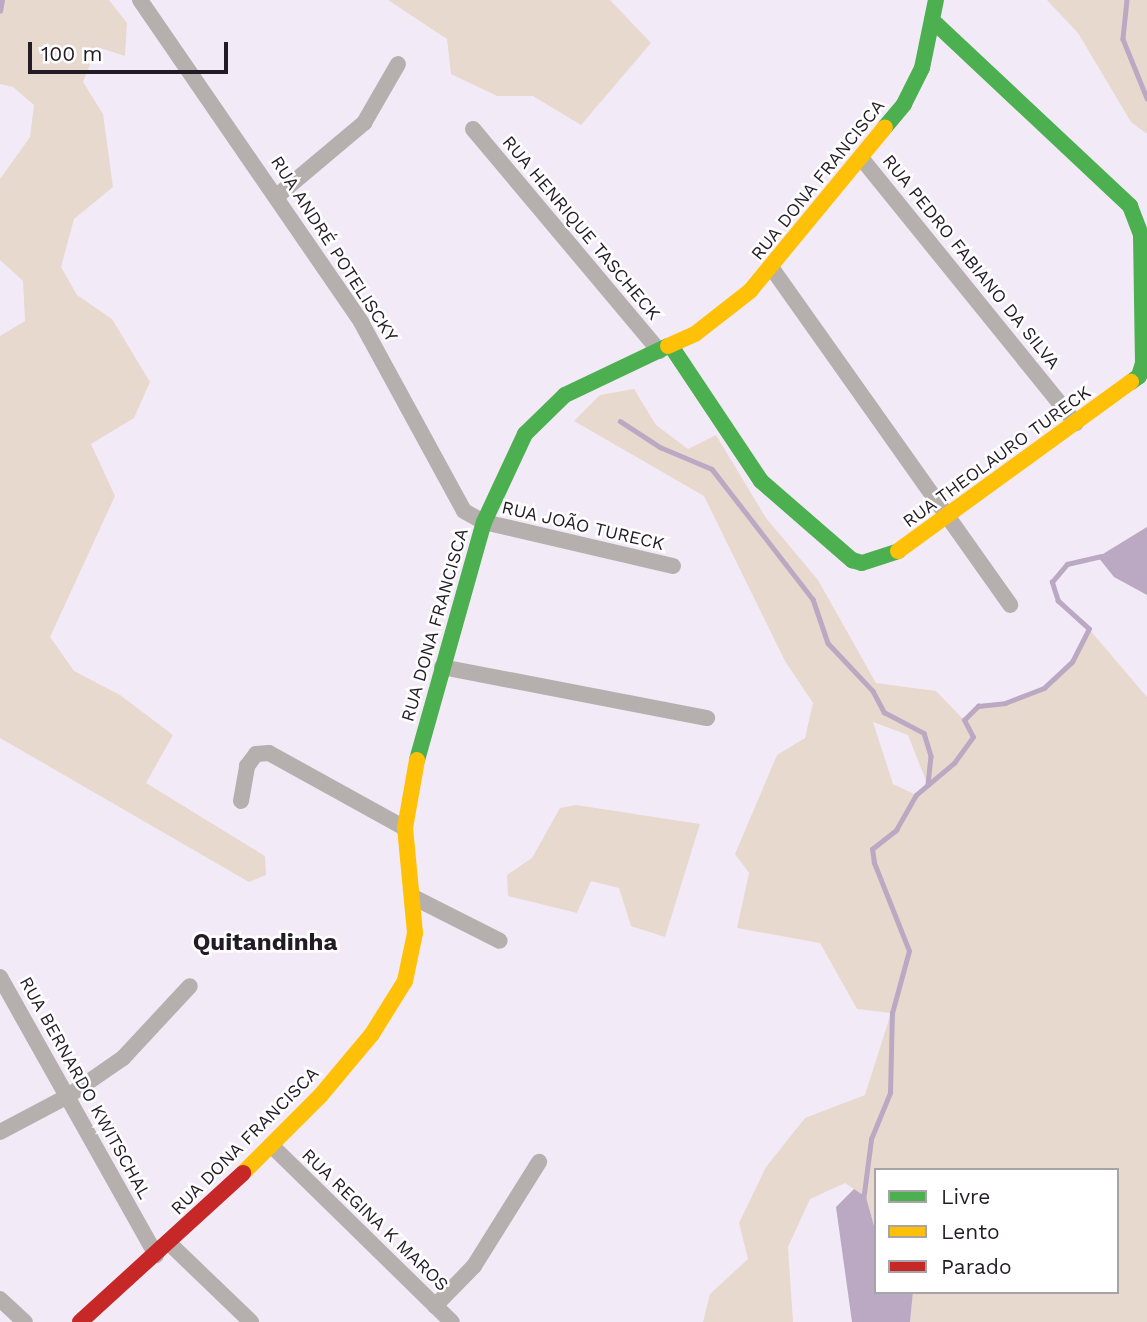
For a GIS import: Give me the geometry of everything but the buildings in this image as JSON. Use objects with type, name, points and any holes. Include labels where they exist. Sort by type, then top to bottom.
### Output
[{"type":"main road","name":"RUA DONA FRANCISCA","points":[[80,1322],[169,1243],[271,1145],[352,1060],[395,999],[413,950],[412,897],[405,828],[408,791],[484,522],[513,454],[549,407],[602,374],[665,349],[724,315],[771,267],[862,159],[914,87],[936,0]]},
{"type":"main road","name":"RUA THEOLAURO TURECK","points":[[665,349],[761,481],[852,560],[874,563],[899,551],[1139,376],[1143,363],[1141,234],[1130,206],[932,20]]},
{"type":"street","name":"RUA ANDRÉ POTELISCKY","points":[[141,0],[277,196],[379,353],[456,501],[472,518],[484,522]]},
{"type":"street","points":[[277,196],[364,123],[398,64]]},
{"type":"street","name":"RUA HENRIQUE TASCHECK","points":[[473,129],[665,349]]},
{"type":"street","name":"RUA PEDRO FABIANO DA SILVA","points":[[862,159],[1076,423]]},
{"type":"street","points":[[771,267],[1010,605]]},
{"type":"street","name":"RUA JOÃO TURECK","points":[[484,522],[673,566]]},
{"type":"street","points":[[442,667],[707,718]]},
{"type":"street","points":[[241,801],[247,766],[256,754],[269,753],[405,828]]},
{"type":"street","points":[[412,897],[499,941]]},
{"type":"street","name":"RUA BERNARDO KWITSCHAL","points":[[0,977],[156,1255]]},
{"type":"street","points":[[2,1129],[68,1096],[123,1058],[190,986]]},
{"type":"street","name":"RUA REGINA K MAROS","points":[[271,1145],[452,1322]]},
{"type":"street","points":[[435,1306],[474,1266],[540,1162]]},
{"type":"street","points":[[169,1243],[251,1322]]},
{"type":"street","points":[[0,1299],[25,1322]]},
{"type":"shaded area","points":[[0,0],[109,0],[127,23],[125,56],[97,47],[83,82],[103,114],[113,187],[74,219],[61,267],[77,295],[112,319],[150,382],[134,418],[91,444],[115,496],[50,637],[74,671],[120,695],[173,735],[146,783],[265,856],[266,875],[249,882],[0,738],[0,336],[25,321],[23,281],[0,260],[0,179],[30,137],[34,105],[13,87],[0,84]]},
{"type":"shaded area","points":[[388,0],[610,0],[651,43],[581,125],[533,96],[497,96],[451,74],[447,39]]},
{"type":"shaded area","points":[[1047,0],[1147,0],[1147,134],[1131,122],[1078,33]]},
{"type":"shaded area","points":[[634,389],[656,425],[688,449],[716,435],[766,518],[818,580],[876,683],[936,691],[964,720],[978,706],[1005,703],[1044,688],[1072,662],[1089,629],[1147,697],[1147,1322],[910,1322],[913,1294],[1119,1294],[1119,1168],[874,1168],[874,1226],[866,1197],[845,1183],[810,1199],[788,1247],[793,1322],[703,1322],[710,1294],[748,1259],[739,1223],[766,1167],[805,1118],[865,1095],[891,1013],[857,1009],[820,943],[737,928],[749,873],[735,854],[777,755],[805,738],[813,703],[785,661],[704,496],[574,421],[600,395]],"holes":[[[873,722],[908,735],[928,786],[916,795],[893,784]]]},
{"type":"shaded area","points":[[1147,527],[1147,595],[1114,577],[1098,557]]},
{"type":"shaded area","points":[[576,805],[700,824],[665,937],[631,926],[619,888],[591,881],[577,913],[508,896],[507,875],[532,858],[560,808]]},
{"type":"shaded area","points":[[854,1189],[866,1197],[874,1226],[874,1294],[913,1294],[910,1322],[852,1322],[836,1207]]},
{"type":"waterway","points":[[0,11],[2,0]]},
{"type":"waterway","points":[[1127,0],[1123,39],[1147,98]]},
{"type":"waterway","points":[[620,421],[660,447],[712,469],[813,599],[828,643],[873,691],[884,712],[924,733],[931,756],[928,785]]},
{"type":"waterway","points":[[863,1201],[871,1139],[890,1093],[892,1013],[909,951],[874,863],[872,849],[896,830],[916,795],[954,763],[973,737],[964,720],[978,706],[1005,703],[1044,688],[1072,662],[1089,629],[1058,601],[1052,582],[1067,564],[1101,556]]},
{"type":"traffic: fast","points":[[885,127],[904,104],[922,68],[936,0]]},
{"type":"traffic: fast","points":[[932,20],[1130,206],[1141,235],[1143,363],[1139,376],[1131,382]]},
{"type":"traffic: fast","points":[[417,760],[484,522],[525,434],[565,395],[668,346]]},
{"type":"traffic: fast","points":[[671,346],[761,481],[852,560],[862,563],[898,551]]},
{"type":"traffic: slow","points":[[668,346],[695,334],[750,291],[885,127]]},
{"type":"traffic: slow","points":[[898,551],[1131,382]]},
{"type":"traffic: slow","points":[[243,1173],[321,1095],[372,1034],[405,981],[415,933],[405,828],[417,760]]},
{"type":"traffic: jam","points":[[80,1322],[243,1173]]},
{"type":"district","name":"Quitandinha","points":[[265,943]]}]
